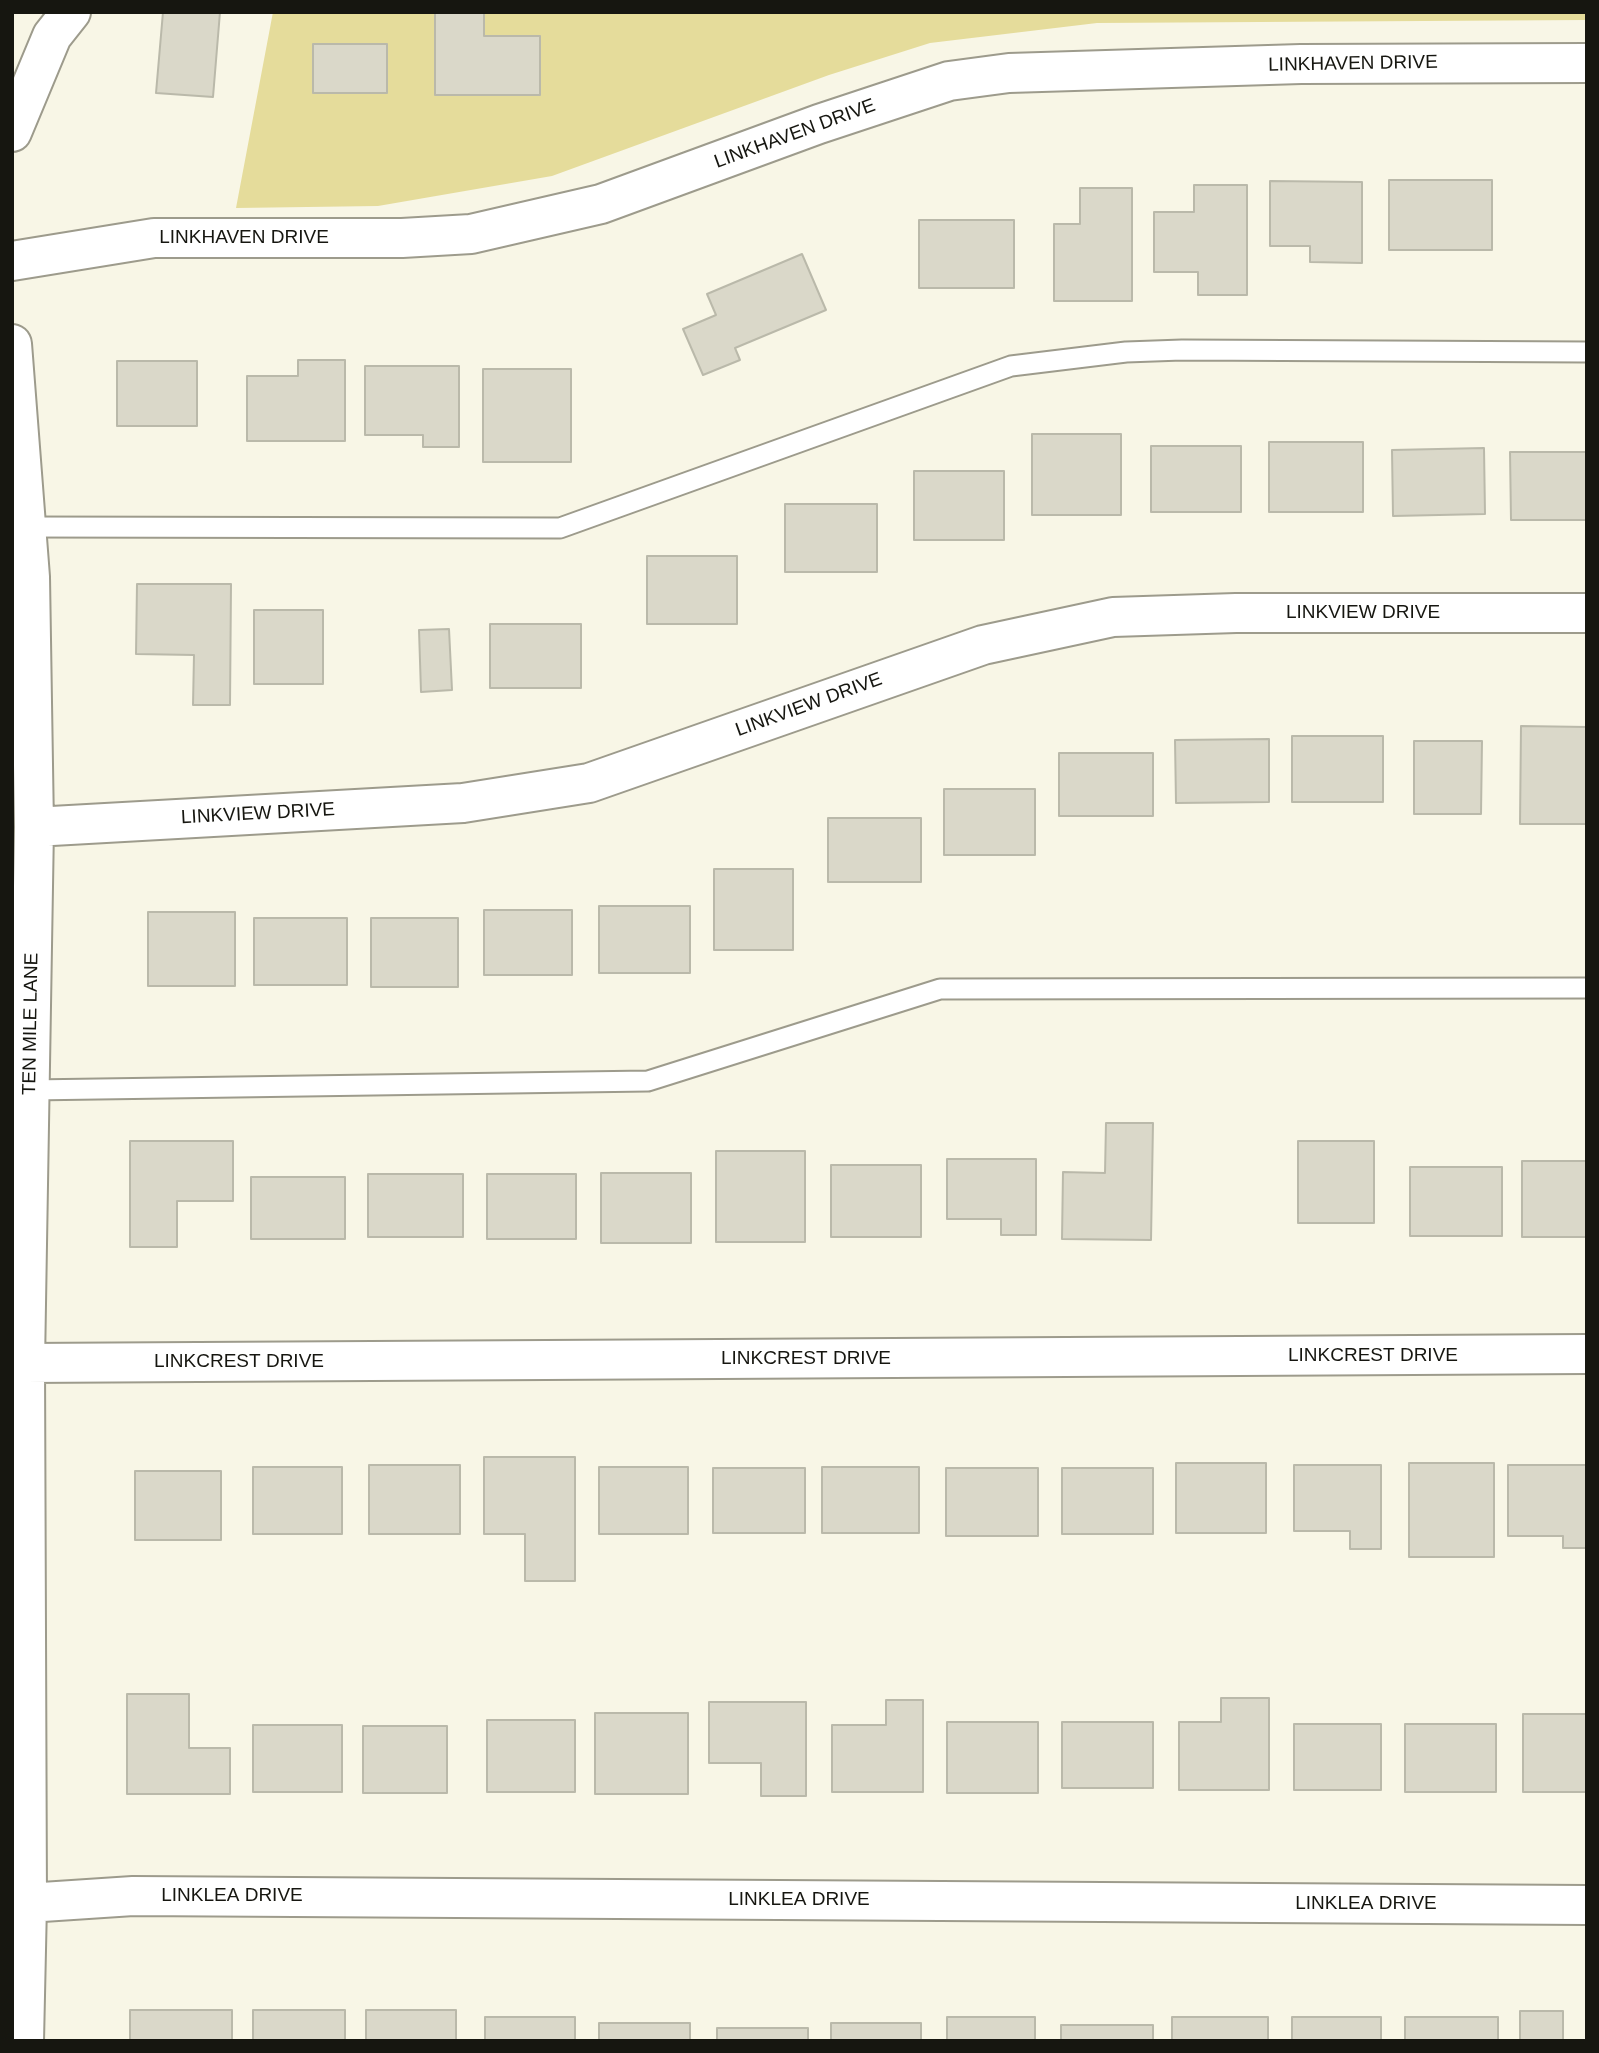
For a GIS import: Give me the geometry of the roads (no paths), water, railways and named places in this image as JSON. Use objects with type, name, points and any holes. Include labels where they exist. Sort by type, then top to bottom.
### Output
[{"type":"street","points":[[12,132],[52,36],[71,12]]},
{"type":"street","name":"LINKHAVEN DRIVE","points":[[12,261],[155,238],[402,238],[484,231],[601,205],[819,124],[949,80],[1009,73],[1301,64],[1587,63]]},
{"type":"street","name":"TEN MILE LANE","points":[[12,344],[30,577],[34,827],[20,1904],[24,2041]]},
{"type":"street","name":"LINKVIEW DRIVE","points":[[34,827],[464,803],[589,783],[983,645],[1112,617],[1236,613],[1587,613]]},
{"type":"street","name":"LINKCREST DRIVE","points":[[25,1363],[1587,1354]]},
{"type":"street","name":"LINKLEA DRIVE","points":[[20,1904],[147,1896],[1587,1905]]},
{"type":"lane","points":[[26,527],[561,528],[1011,366],[1126,352],[1182,350],[1587,352]]},
{"type":"lane","points":[[30,1090],[648,1081],[940,989],[1587,988]]}]
